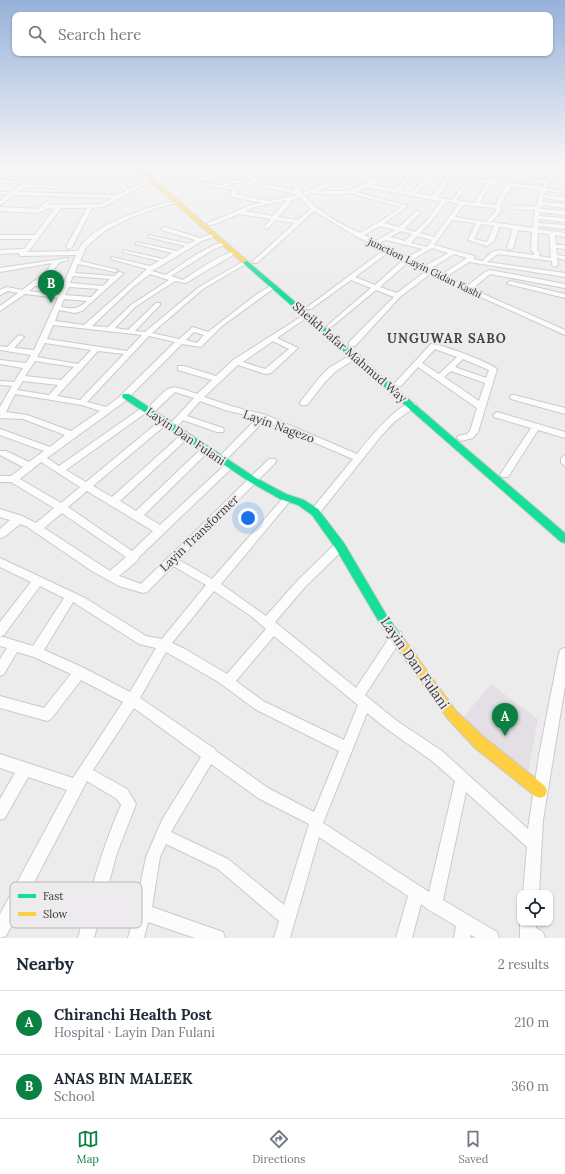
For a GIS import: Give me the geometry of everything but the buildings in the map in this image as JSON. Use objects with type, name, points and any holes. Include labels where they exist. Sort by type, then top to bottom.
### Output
[{"type":"main road","name":"Sheikh Jafar Mahmud Way","points":[[187,210],[235,252],[251,262],[274,286],[308,312],[330,326],[352,344],[565,529]]},
{"type":"main road","name":"Sheikh Jafar Mahmud Way","points":[[194,210],[412,406],[565,539]]},
{"type":"main road","name":"Layin Dan Fulani","points":[[126,396],[173,426],[205,450],[253,480],[287,499],[301,502],[315,512],[340,546],[377,608],[428,684],[466,730],[540,791]]},
{"type":"street","points":[[15,210],[39,211],[41,210]]},
{"type":"street","points":[[0,252],[26,251],[57,210]]},
{"type":"street","points":[[69,247],[89,210]]},
{"type":"street","points":[[72,434],[1,412],[43,341],[77,258],[86,242],[119,221],[146,210]]},
{"type":"street","points":[[210,224],[242,210]]},
{"type":"street","points":[[267,227],[280,210]]},
{"type":"street","points":[[82,403],[147,334],[207,284],[251,262],[270,250],[298,222],[313,210]]},
{"type":"street","name":"junction Layin Gidan Kashi","points":[[315,210],[359,236],[407,260],[565,333]]},
{"type":"street","points":[[359,236],[410,210],[433,215]]},
{"type":"street","points":[[375,244],[399,230],[410,210]]},
{"type":"street","points":[[407,243],[437,210]]},
{"type":"street","points":[[330,326],[407,260],[429,248],[457,210]]},
{"type":"street","points":[[488,223],[499,210]]},
{"type":"street","points":[[536,258],[537,253],[534,250],[537,210]]},
{"type":"street","points":[[542,210],[565,213]]},
{"type":"street","points":[[238,211],[298,222]]},
{"type":"street","points":[[536,217],[565,220]]},
{"type":"street","points":[[452,218],[516,227],[565,227]]},
{"type":"street","points":[[479,222],[471,240],[487,244],[491,241],[497,224]]},
{"type":"street","points":[[380,224],[436,239]]},
{"type":"street","points":[[510,248],[516,227]]},
{"type":"street","points":[[535,227],[552,233],[565,235]]},
{"type":"street","points":[[164,229],[200,240]]},
{"type":"street","points":[[552,233],[556,274]]},
{"type":"street","points":[[86,326],[151,270],[200,240],[215,235]]},
{"type":"street","points":[[150,236],[190,246]]},
{"type":"street","points":[[0,237],[36,237]]},
{"type":"street","points":[[386,238],[472,257],[442,277]]},
{"type":"street","points":[[166,277],[212,248],[225,243]]},
{"type":"street","points":[[138,244],[178,253]]},
{"type":"street","points":[[553,246],[565,247]]},
{"type":"street","points":[[173,426],[198,398],[236,362],[308,312],[388,250]]},
{"type":"street","points":[[125,251],[164,261]]},
{"type":"street","points":[[113,258],[151,270],[166,277],[186,281],[222,258],[235,252]]},
{"type":"street","points":[[352,344],[398,296],[428,270],[453,252]]},
{"type":"street","points":[[483,263],[494,253],[498,252],[536,258],[565,258]]},
{"type":"street","points":[[0,258],[7,254],[77,258],[82,262],[118,272],[115,278],[78,310],[57,308]]},
{"type":"street","points":[[2,270],[77,258]]},
{"type":"street","points":[[0,309],[36,284],[52,270],[58,260]]},
{"type":"street","points":[[469,260],[525,270],[565,275]]},
{"type":"street","points":[[522,278],[525,270]]},
{"type":"street","points":[[468,289],[488,272],[565,286]]},
{"type":"street","points":[[71,274],[115,278]]},
{"type":"street","points":[[352,278],[377,286],[398,296]]},
{"type":"street","points":[[110,329],[129,309],[174,279]]},
{"type":"street","points":[[510,283],[565,296]]},
{"type":"street","points":[[36,284],[104,288]]},
{"type":"street","points":[[51,323],[131,331],[179,342],[200,345],[253,300],[274,286]]},
{"type":"street","points":[[0,293],[8,290],[91,299]]},
{"type":"street","points":[[146,297],[174,313]]},
{"type":"street","points":[[131,331],[158,304]]},
{"type":"street","points":[[13,479],[28,466],[126,396],[193,329],[210,335]]},
{"type":"street","points":[[9,349],[20,337]]},
{"type":"street","points":[[236,362],[265,372],[268,371],[294,348],[271,338]]},
{"type":"street","points":[[43,341],[129,354]]},
{"type":"street","points":[[398,384],[434,346],[492,368],[493,371],[474,432],[470,436],[461,438]]},
{"type":"street","points":[[0,348],[79,366]]},
{"type":"street","points":[[51,398],[63,382],[97,348]]},
{"type":"street","points":[[304,403],[322,380],[333,369],[356,356]]},
{"type":"street","points":[[439,378],[462,356]]},
{"type":"street","points":[[0,362],[28,366]]},
{"type":"street","points":[[418,363],[482,407]]},
{"type":"street","points":[[181,368],[217,380]]},
{"type":"street","points":[[450,368],[489,382]]},
{"type":"street","points":[[0,383],[17,384],[63,382]]},
{"type":"street","points":[[17,384],[51,398],[82,403],[108,410]]},
{"type":"street","name":"Layin Nagezo","points":[[148,410],[172,389],[263,417],[359,458]]},
{"type":"street","points":[[514,397],[565,411]]},
{"type":"street","points":[[315,512],[382,429],[391,420],[412,406]]},
{"type":"street","points":[[61,469],[148,410]]},
{"type":"street","points":[[497,415],[565,435]]},
{"type":"street","points":[[181,417],[220,430]]},
{"type":"street","points":[[221,460],[263,417]]},
{"type":"street","points":[[37,528],[165,421]]},
{"type":"street","points":[[504,475],[536,426]]},
{"type":"street","points":[[0,432],[50,450]]},
{"type":"street","points":[[114,501],[185,436]]},
{"type":"street","points":[[138,515],[205,450]]},
{"type":"street","points":[[3,453],[28,466]]},
{"type":"street","points":[[40,458],[61,469],[86,487],[138,515],[161,531]]},
{"type":"street","points":[[565,458],[565,463]]},
{"type":"street","name":"Layin Transformer","points":[[112,576],[122,583],[140,588],[145,587],[272,461]]},
{"type":"street","points":[[0,513],[19,519],[37,528],[96,568],[112,576],[134,557],[230,465]]},
{"type":"street","points":[[0,479],[13,479],[62,508],[134,557]]},
{"type":"street","points":[[25,882],[84,772],[132,700],[164,645],[200,599],[236,560],[259,530],[287,499]]},
{"type":"street","points":[[0,534],[19,519]]},
{"type":"street","points":[[228,682],[302,583],[340,546]]},
{"type":"street","points":[[171,560],[214,584],[270,626],[392,725],[437,756],[535,845]]},
{"type":"street","points":[[1,564],[100,612],[143,640],[164,645],[200,663],[258,705],[347,748]]},
{"type":"street","points":[[0,631],[38,581]]},
{"type":"street","points":[[36,652],[71,597]]},
{"type":"street","points":[[282,938],[317,824],[347,748],[361,700],[397,636]]},
{"type":"street","points":[[0,641],[36,652],[80,672],[132,700],[263,793],[317,824],[417,892],[463,931],[491,938]]},
{"type":"street","points":[[0,670],[15,645]]},
{"type":"street","points":[[531,890],[536,820],[540,791],[565,653]]},
{"type":"street","points":[[0,702],[47,715],[80,672]]},
{"type":"street","points":[[142,916],[153,857],[166,825],[210,754]]},
{"type":"street","points":[[0,761],[76,786]]},
{"type":"street","points":[[0,813],[25,769]]},
{"type":"street","points":[[84,772],[122,794],[129,804],[121,821],[101,882]]},
{"type":"street","points":[[434,905],[462,780]]},
{"type":"street","points":[[163,835],[223,864],[288,918]]},
{"type":"street","points":[[404,938],[417,892]]},
{"type":"street","points":[[0,930],[10,911]]},
{"type":"street","points":[[143,912],[217,938]]},
{"type":"street","points":[[86,938],[89,928]]},
{"type":"street","points":[[136,938],[139,928]]},
{"type":"shaded area","points":[[491,684],[538,719],[526,783],[461,720]]},
{"type":"traffic: fast","points":[[244,261],[565,539]]},
{"type":"traffic: fast","points":[[126,396],[253,480],[283,497],[301,502],[315,512],[340,546],[383,619],[400,643]]},
{"type":"traffic: slow","points":[[185,210],[244,261]]},
{"type":"traffic: slow","points":[[400,643],[452,715],[480,743],[540,791]]},
{"type":"place","name":"ANAS BIN MALEEK","points":[[51,303]]},
{"type":"place","name":"Chiranchi Health Post","points":[[505,736]]},
{"type":"district","name":"UNGUWAR SABO","points":[[447,338]]}]
